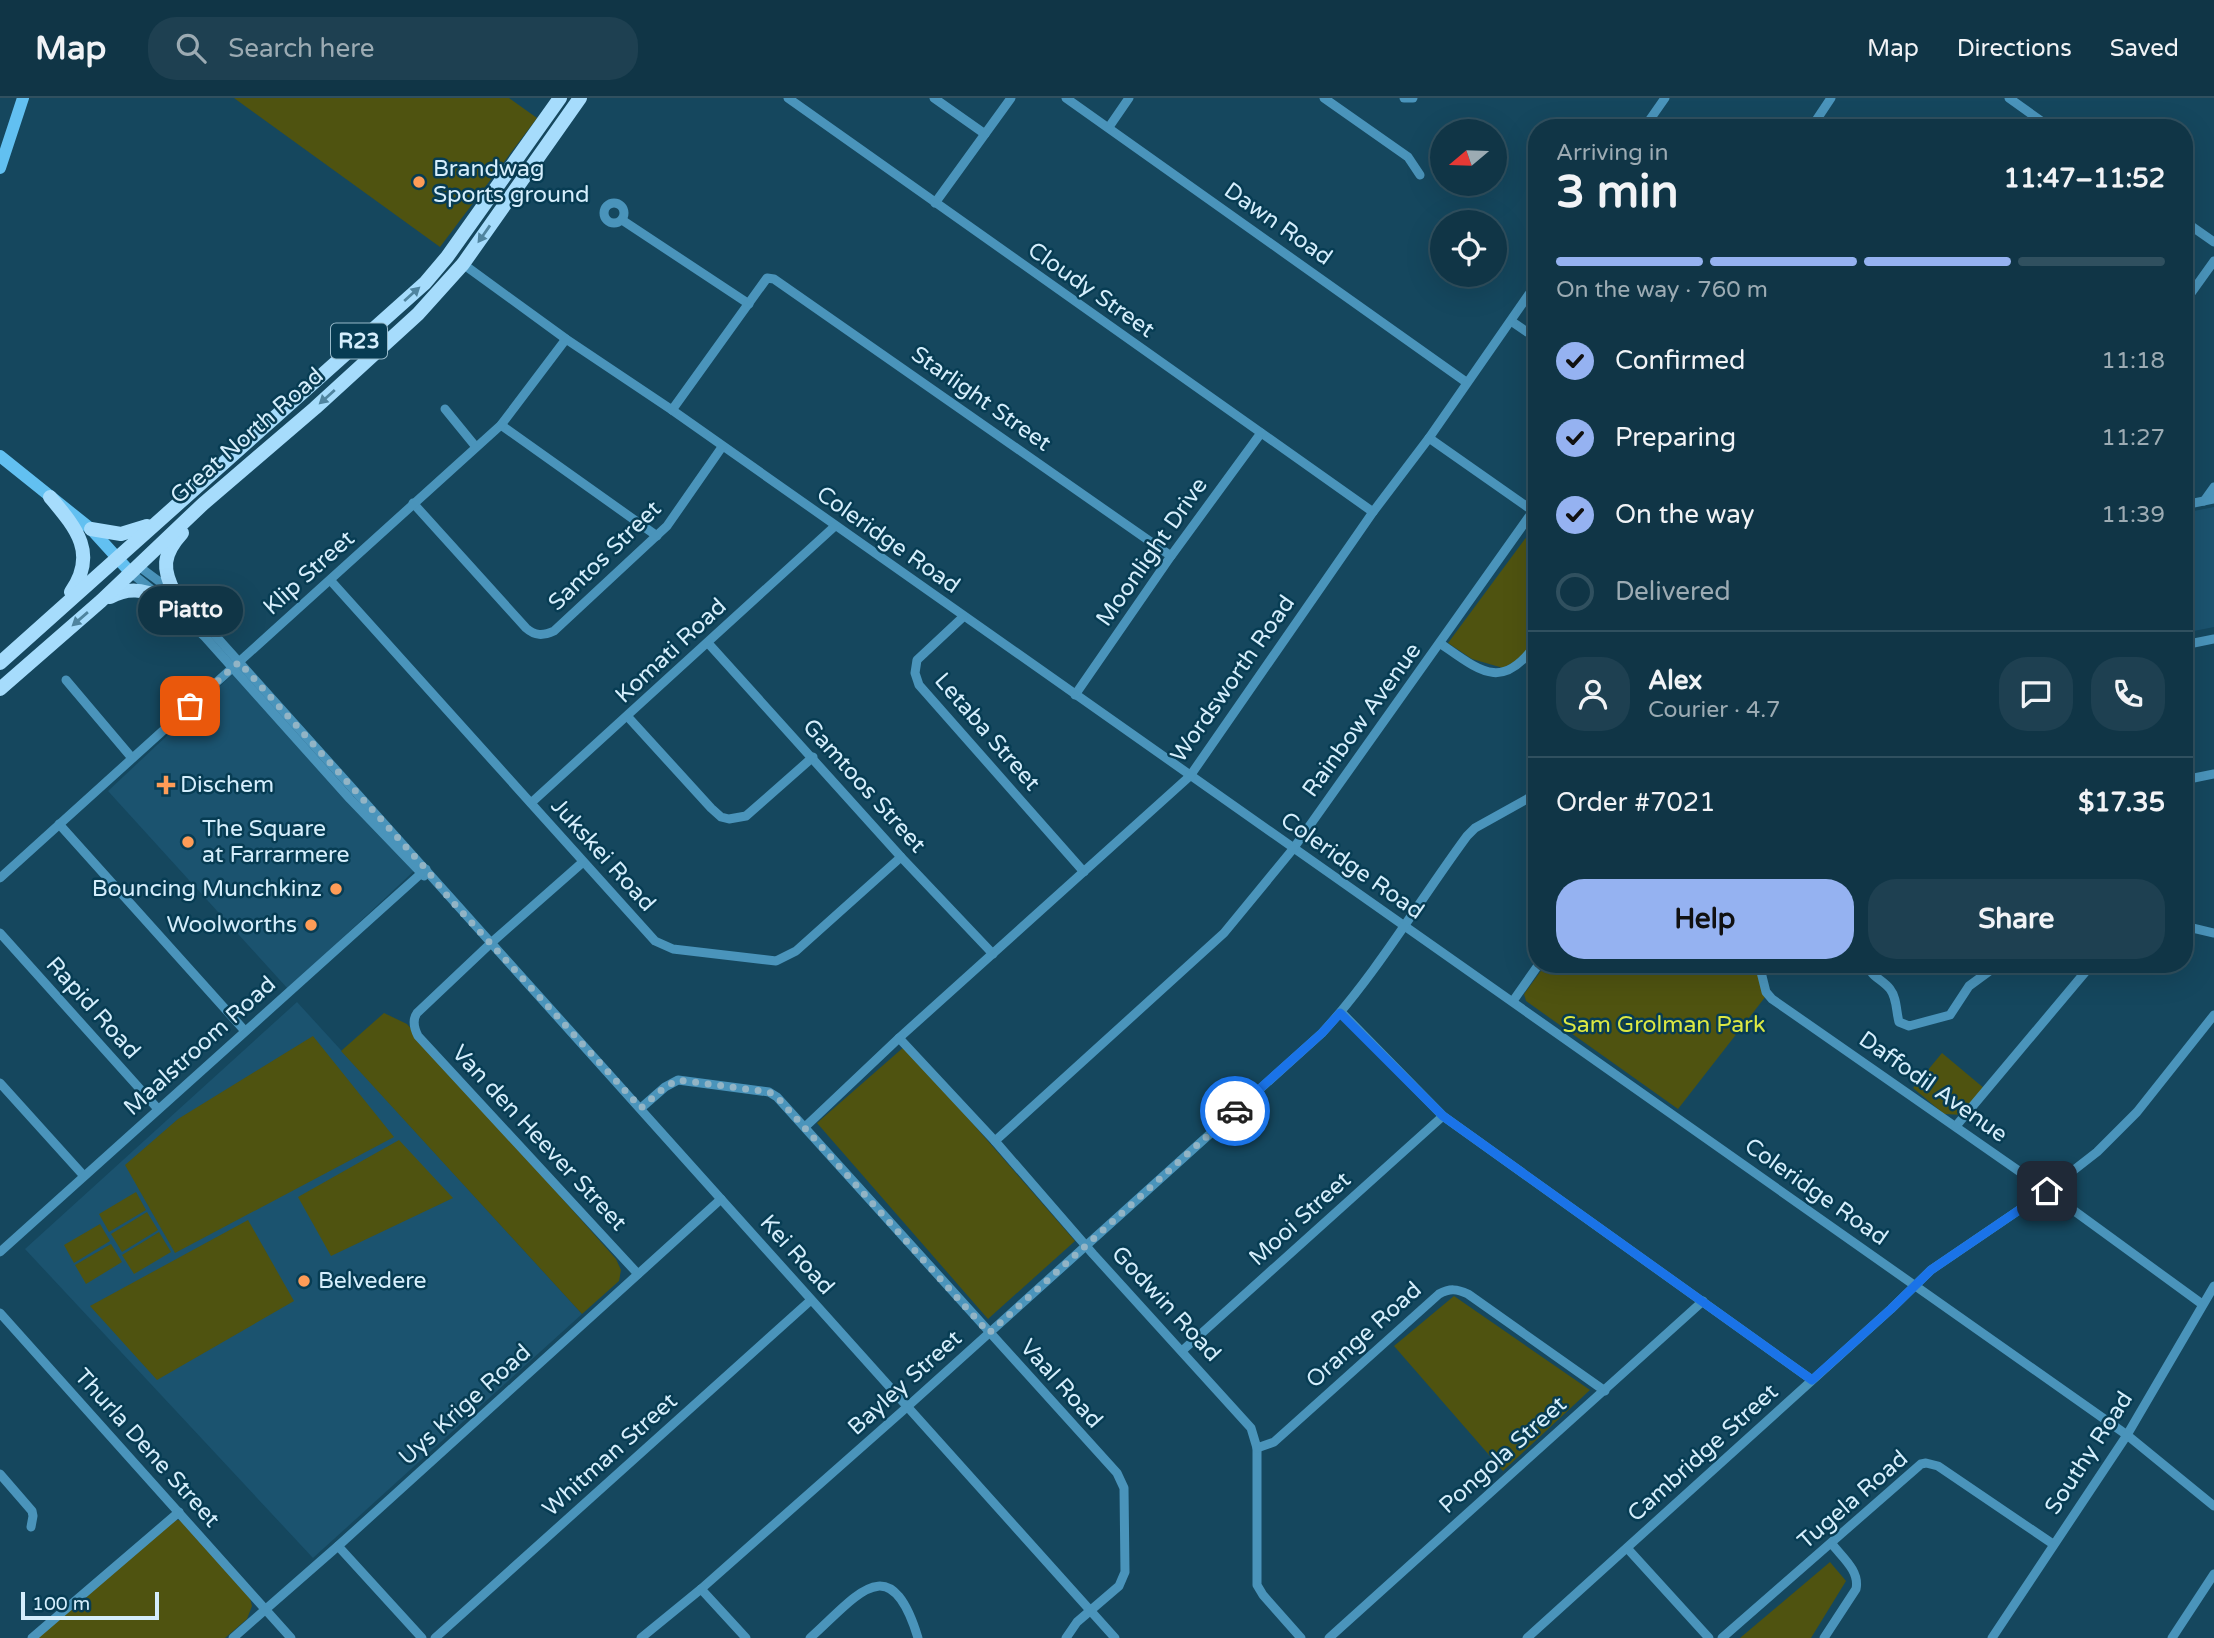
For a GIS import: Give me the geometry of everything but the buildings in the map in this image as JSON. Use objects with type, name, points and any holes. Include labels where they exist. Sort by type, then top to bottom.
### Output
[{"type":"main road","name":"Great North Road","points":[[0,663],[431,276],[455,247],[559,98]]},
{"type":"main road","name":"Great North Road","points":[[0,690],[101,601],[203,504],[315,408],[418,314],[463,264],[580,98]]},
{"type":"main road","points":[[50,497],[76,530],[84,556],[79,579],[58,610]]},
{"type":"main road","points":[[101,601],[127,589],[168,596],[165,566],[168,552],[203,504]]},
{"type":"main road","points":[[91,529],[121,534],[156,523]]},
{"type":"street","points":[[0,168],[23,98]]},
{"type":"street","name":"Cloudy Street","points":[[788,98],[1373,512]]},
{"type":"street","points":[[934,98],[985,134]]},
{"type":"street","points":[[935,204],[1011,98]]},
{"type":"street","name":"Dawn Road","points":[[1066,98],[1466,382]]},
{"type":"street","points":[[1109,127],[1129,98]]},
{"type":"street","points":[[1324,98],[1408,157],[1420,175]]},
{"type":"street","points":[[1404,98],[1413,98]]},
{"type":"street","points":[[1650,119],[1665,98]]},
{"type":"street","points":[[1817,119],[1831,98]]},
{"type":"street","points":[[2009,98],[2038,119]]},
{"type":"street","points":[[622,220],[749,304],[672,410]]},
{"type":"street","points":[[2193,227],[2214,242]]},
{"type":"street","points":[[2193,290],[2214,261]]},
{"type":"street","name":"Coleridge Road","points":[[463,264],[2127,1435],[2214,1506]]},
{"type":"street","name":"Starlight Street","points":[[749,304],[767,278],[785,285],[1171,556]]},
{"type":"street","name":"Wordsworth Road","points":[[806,1127],[899,1038],[1190,776],[1373,512],[1429,438],[1528,296]]},
{"type":"street","points":[[1511,321],[1528,333]]},
{"type":"street","name":"Klip Street","points":[[0,878],[501,425],[566,339]]},
{"type":"street","points":[[445,409],[477,447]]},
{"type":"street","points":[[501,425],[657,536]]},
{"type":"street","name":"Moonlight Drive","points":[[1075,695],[1171,556],[1261,433]]},
{"type":"street","points":[[1429,438],[1528,507]]},
{"type":"street","name":"Santos Street","points":[[413,503],[526,628],[538,635],[547,634],[554,631],[657,536],[678,512],[722,447]]},
{"type":"street","points":[[0,456],[91,529],[134,569]]},
{"type":"street","points":[[2209,500],[2214,487]]},
{"type":"street","name":"Rainbow Avenue","points":[[995,1141],[1213,945],[1293,849],[1528,522]]},
{"type":"street","name":"Komati Road","points":[[531,803],[835,526]]},
{"type":"street","name":"Kei Road","points":[[134,569],[168,596],[205,637],[236,664],[350,799],[424,871],[491,943],[1115,1638]]},
{"type":"street","name":"Jukskei Road","points":[[331,581],[661,945],[673,949],[776,961],[796,951],[901,856]]},
{"type":"street","name":"Letaba Street","points":[[963,617],[917,660],[915,673],[919,685],[1084,872]]},
{"type":"street","points":[[2193,643],[2214,639]]},
{"type":"street","name":"Gamtoos Street","points":[[708,643],[993,954]]},
{"type":"street","points":[[1441,643],[1477,669],[1497,673],[1518,666],[1528,654]]},
{"type":"street","points":[[66,680],[132,758]]},
{"type":"street","points":[[628,717],[711,808],[721,817],[729,819],[746,816],[813,757]]},
{"type":"street","points":[[2193,778],[2214,774]]},
{"type":"street","name":"Bayley Street","points":[[641,1638],[701,1589],[907,1408],[1322,1033],[1405,926],[1467,836],[1475,828],[1528,798]]},
{"type":"street","points":[[59,824],[245,1031]]},
{"type":"street","points":[[491,943],[583,862]]},
{"type":"street","name":"Maalstroom Road","points":[[0,1252],[424,871]]},
{"type":"street","points":[[2193,928],[2214,933]]},
{"type":"street","name":"Rapid Road","points":[[0,933],[158,1109]]},
{"type":"street","name":"Van den Heever Street","points":[[491,943],[417,1013],[414,1026],[418,1036],[638,1274]]},
{"type":"street","points":[[1513,1001],[1533,973]]},
{"type":"street","name":"Daffodil Avenue","points":[[1761,973],[1766,992],[1772,999],[1956,1126],[2202,1304]]},
{"type":"street","points":[[1870,973],[1890,988],[1899,1022],[1909,1026],[1950,1015],[1969,986],[1987,973]]},
{"type":"street","points":[[1956,1126],[2084,973]]},
{"type":"street","points":[[1340,1013],[1443,1116],[1812,1380]]},
{"type":"street","name":"Cambridge Street","points":[[1527,1638],[1931,1270],[2047,1191],[2097,1152],[2137,1112],[2214,1016]]},
{"type":"street","name":"Godwin Road","points":[[899,1038],[995,1141],[1251,1428],[1257,1448],[1257,1585],[1301,1638]]},
{"type":"street","name":"Vaal Road","points":[[641,1108],[665,1087],[678,1080],[769,1092],[777,1097],[1116,1473],[1123,1484],[1125,1572],[1119,1586],[1077,1622],[1066,1638]]},
{"type":"street","points":[[0,1083],[84,1176]]},
{"type":"street","name":"Mooi Street","points":[[1183,1350],[1443,1116]]},
{"type":"street","name":"Uys Krige Road","points":[[233,1638],[721,1199]]},
{"type":"street","name":"Southy Road","points":[[1992,1638],[2127,1435],[2214,1286]]},
{"type":"street","name":"Orange Road","points":[[1257,1448],[1274,1442],[1439,1294],[1456,1289],[1468,1294],[1605,1391]]},
{"type":"street","name":"Whitman Street","points":[[435,1638],[811,1300]]},
{"type":"street","name":"Pongola Street","points":[[1329,1638],[1703,1301]]},
{"type":"street","name":"Thurla Dene Street","points":[[0,1313],[291,1638]]},
{"type":"street","name":"Tugela Road","points":[[1723,1638],[1916,1467],[1926,1463],[1938,1466],[2053,1544]]},
{"type":"street","points":[[0,1474],[32,1511],[31,1527]]},
{"type":"street","points":[[32,1638],[179,1512]]},
{"type":"street","points":[[1824,1638],[1857,1584],[1855,1573],[1832,1544]]},
{"type":"street","points":[[338,1546],[422,1638]]},
{"type":"street","points":[[1627,1548],[1709,1638]]},
{"type":"street","points":[[2172,1638],[2214,1574]]},
{"type":"street","points":[[810,1638],[861,1592],[875,1586],[883,1586],[897,1592],[911,1615],[918,1638]]},
{"type":"street","points":[[701,1589],[746,1638]]},
{"type":"shaded area","points":[[2214,507],[2214,627],[2193,631],[2193,511]]},
{"type":"shaded area","name":"The Square at Farrarmere","points":[[235,672],[414,871],[288,989],[108,791]]},
{"type":"shaded area","name":"Belvedere","points":[[297,1002],[582,1314],[313,1558],[25,1249]]},
{"type":"green space","name":"Brandwag Sports ground","points":[[234,98],[509,98],[537,118],[440,247]]},
{"type":"green space","points":[[1528,535],[1526,655],[1503,668],[1472,659],[1448,643]]},
{"type":"green space","name":"Sam Grolman Park","points":[[1539,973],[1759,973],[1766,996],[1678,1109],[1526,1001],[1524,994]]},
{"type":"green space","points":[[384,1013],[407,1024],[616,1259],[621,1270],[619,1281],[582,1314],[341,1051]]},
{"type":"green space","points":[[313,1036],[394,1137],[175,1253],[125,1165],[178,1119]]},
{"type":"green space","points":[[905,1046],[1075,1241],[988,1319],[817,1123]]},
{"type":"green space","points":[[1942,1053],[1985,1089],[1963,1115],[1944,1114],[1913,1088]]},
{"type":"green space","points":[[399,1140],[453,1198],[331,1256],[298,1197]]},
{"type":"green space","points":[[136,1192],[146,1210],[109,1232],[99,1214]]},
{"type":"green space","points":[[147,1212],[158,1230],[122,1252],[111,1234]]},
{"type":"green space","points":[[248,1220],[294,1301],[157,1380],[90,1306]]},
{"type":"green space","points":[[100,1224],[110,1241],[74,1263],[64,1245]]},
{"type":"green space","points":[[159,1232],[171,1252],[134,1274],[122,1255]]},
{"type":"green space","points":[[111,1244],[122,1262],[86,1284],[75,1265]]},
{"type":"green space","points":[[1454,1296],[1590,1390],[1503,1471],[1394,1346]]},
{"type":"green space","points":[[182,1521],[250,1598],[252,1606],[247,1619],[225,1638],[34,1638],[171,1522]]},
{"type":"green space","points":[[1830,1562],[1846,1581],[1811,1638],[1740,1638]]},
{"type":"way so far","points":[[190,706],[239,662],[641,1108],[665,1087],[678,1080],[773,1094],[806,1127],[989,1333],[1235,1111]]},
{"type":"place","name":"Brandwag Sports ground","points":[[419,182]]},
{"type":"place","name":"Piatto","points":[[190,706]]},
{"type":"place","name":"Dischem","points":[[166,785]]},
{"type":"place","name":"The Square at Farrarmere","points":[[188,842]]},
{"type":"place","name":"Bouncing Munchkinz","points":[[336,889]]},
{"type":"place","name":"Woolworths","points":[[311,925]]},
{"type":"place","name":"Belvedere","points":[[304,1281]]},
{"type":"route","points":[[1235,1111],[1322,1033],[1340,1013],[1443,1116],[1812,1380],[1891,1309],[1922,1277],[2047,1191]]}]
